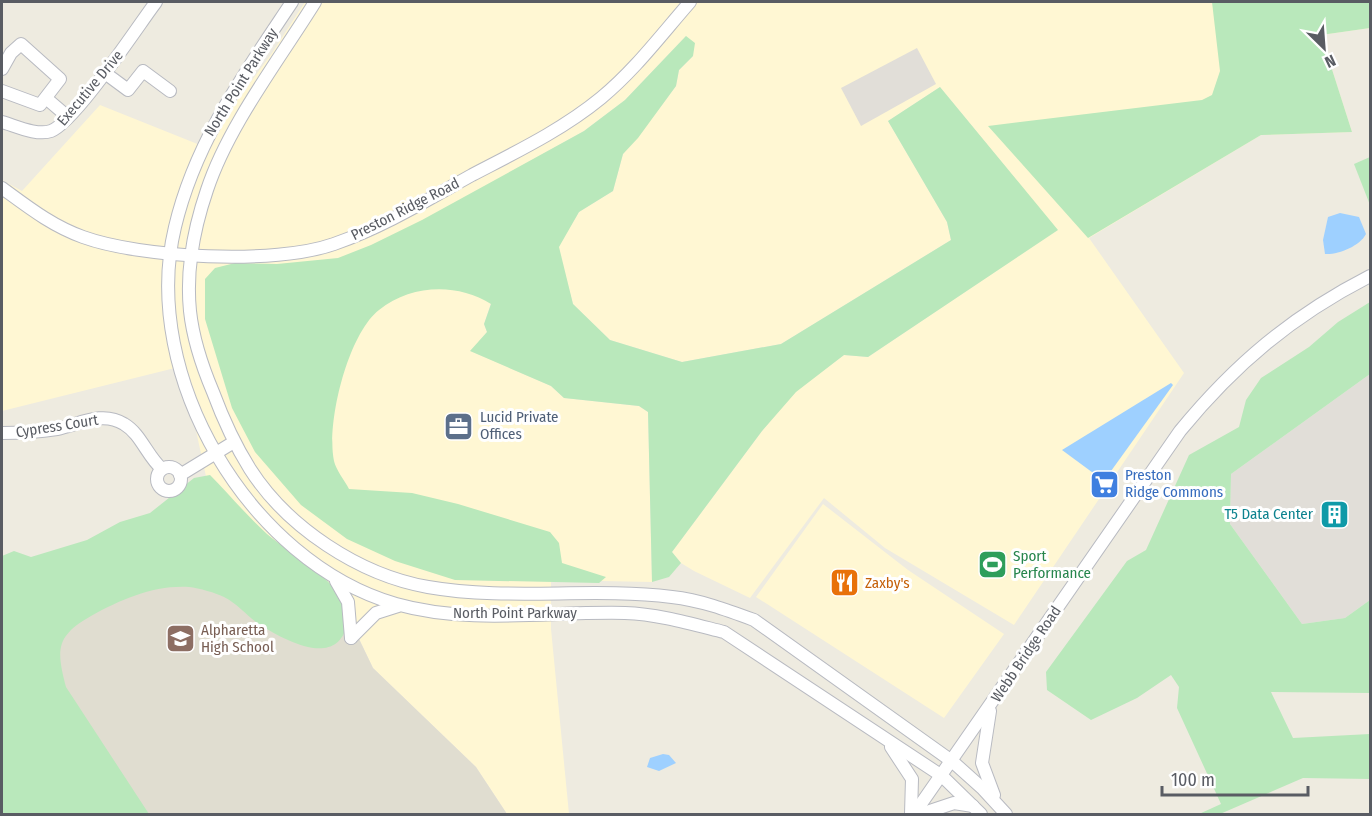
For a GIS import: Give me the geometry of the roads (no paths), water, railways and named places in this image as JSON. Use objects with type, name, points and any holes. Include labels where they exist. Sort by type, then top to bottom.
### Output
[{"type":"street","name":"Executive Drive","points":[[2,122],[30,130],[50,132],[60,127],[105,73],[156,2]]},
{"type":"street","name":"North Point Parkway","points":[[292,2],[218,114],[197,156],[184,193],[170,255],[169,297],[174,345],[191,401],[214,453],[256,510],[294,548],[331,576],[340,582],[396,604],[451,614],[627,613],[694,624],[724,632],[942,776],[977,810]]},
{"type":"street","name":"North Point Parkway","points":[[315,2],[228,141],[207,191],[192,255],[189,287],[193,330],[201,364],[234,442],[252,471],[275,500],[306,530],[368,567],[425,586],[469,593],[628,594],[673,597],[717,606],[763,626],[953,762],[1002,810]]},
{"type":"street","name":"Preston Ridge Road","points":[[2,188],[47,221],[82,237],[112,246],[170,255],[192,255],[294,253],[332,245],[369,231],[575,117],[628,74],[690,2]]},
{"type":"street","points":[[2,69],[11,53],[21,44],[60,79],[47,99],[40,105],[2,91]]},
{"type":"street","points":[[105,73],[128,90],[143,71],[170,91]]},
{"type":"street","points":[[47,99],[68,117]]},
{"type":"street","name":"Webb Bridge Road","points":[[913,814],[953,762],[1180,431],[1212,392],[1252,354],[1292,322],[1334,295],[1371,276]]},
{"type":"street","name":"Cypress Court","points":[[2,433],[25,433],[60,428],[88,419],[122,422],[135,433],[153,461],[162,469],[156,480],[160,488],[167,492],[179,487],[180,475],[234,442]]},
{"type":"street","points":[[162,469],[173,467],[180,475]]},
{"type":"street","points":[[331,576],[340,586],[348,602],[351,638],[383,609],[410,607]]},
{"type":"street","points":[[991,705],[982,763],[1002,810]]},
{"type":"street","points":[[883,736],[902,760],[912,779],[913,814]]},
{"type":"street","points":[[921,814],[954,803],[977,810]]},
{"type":"water","points":[[1340,213],[1359,217],[1366,234],[1348,249],[1325,254],[1323,240],[1328,217]]},
{"type":"water","points":[[1171,383],[1173,385],[1106,478],[1100,478],[1062,450]]},
{"type":"water","points":[[663,754],[669,755],[676,763],[659,771],[647,767],[650,758]]},
{"type":"place","name":"Lucid Private Offices","points":[[459,426]]},
{"type":"place","name":"Preston Ridge Commons","points":[[1104,484]]},
{"type":"place","name":"T5 Data Center","points":[[1334,514]]},
{"type":"place","name":"Sport Performance","points":[[992,565]]},
{"type":"place","name":"Zaxby's","points":[[844,583]]},
{"type":"place","name":"Alpharetta High School","points":[[180,639]]}]
